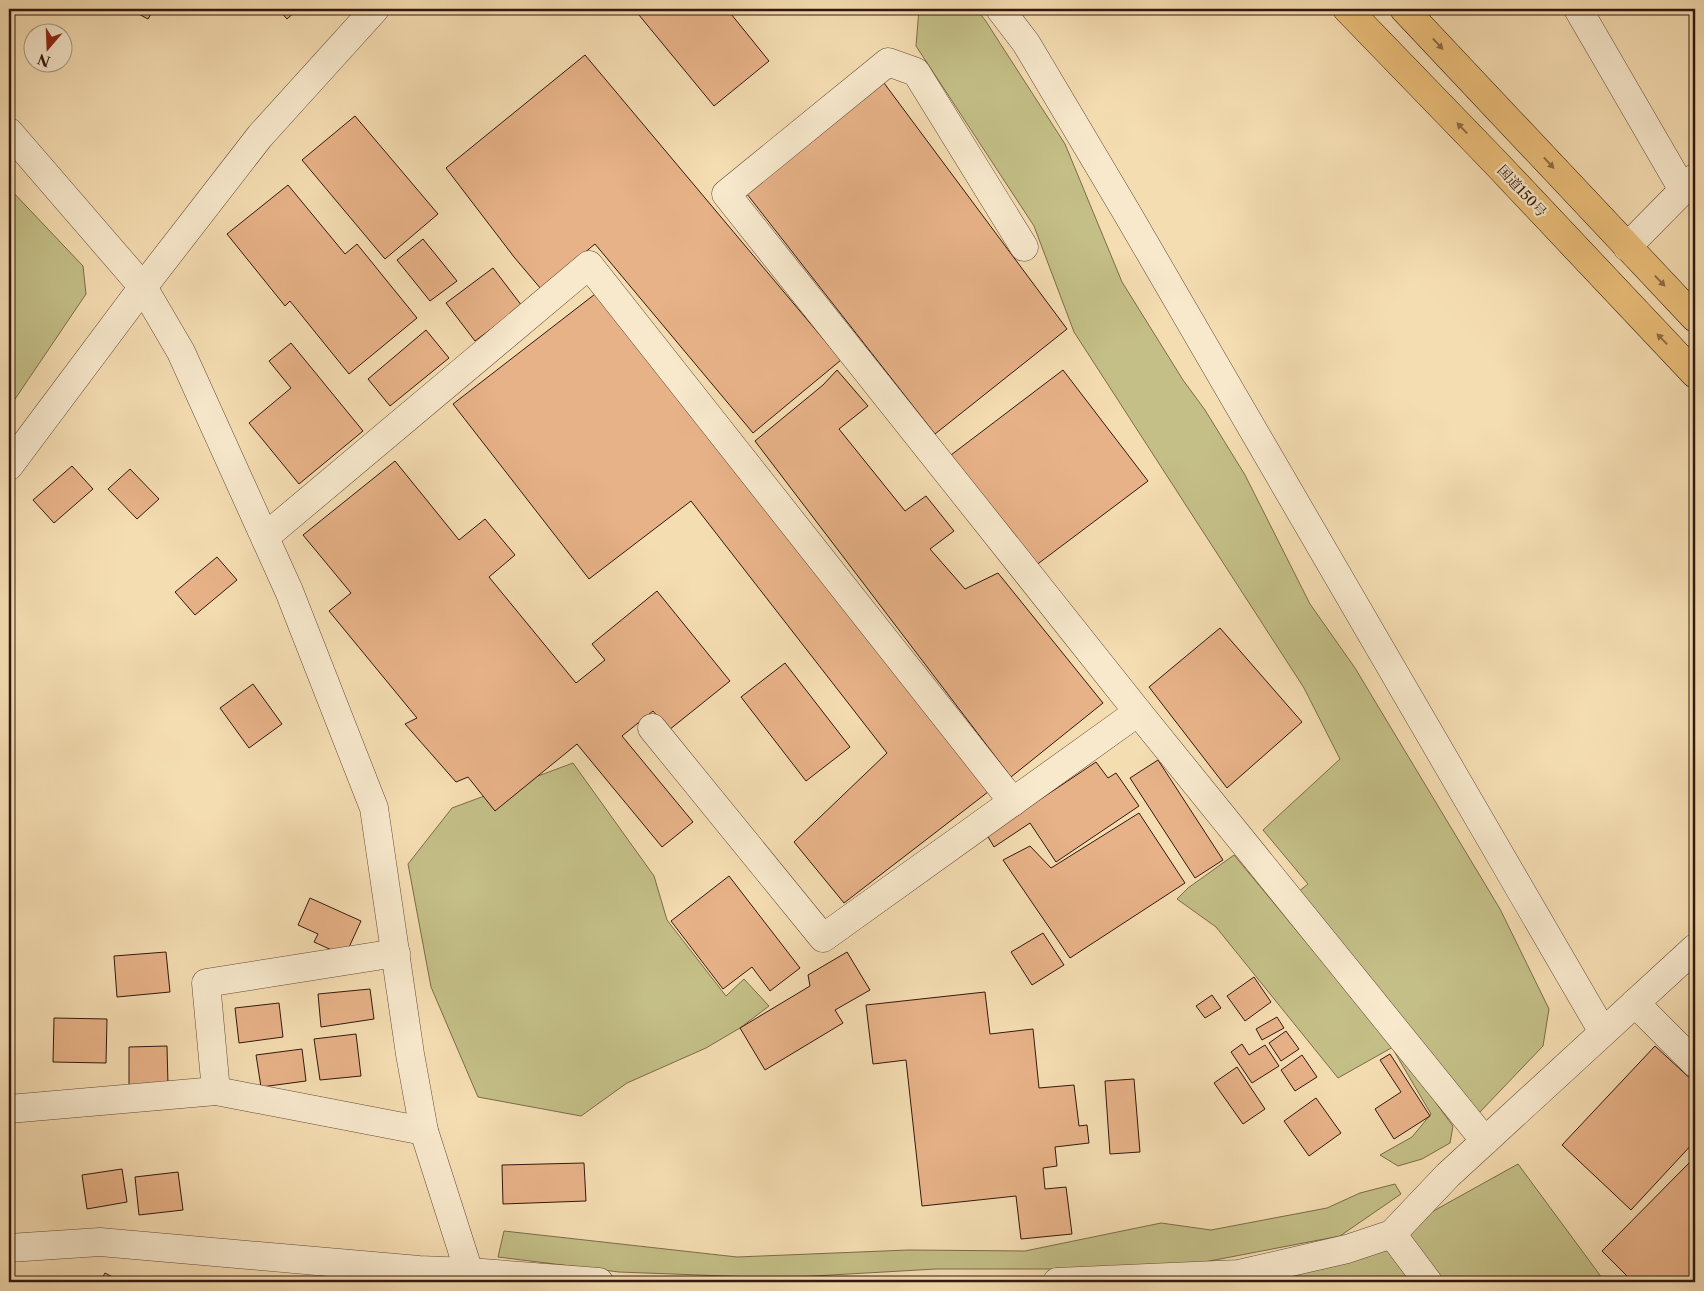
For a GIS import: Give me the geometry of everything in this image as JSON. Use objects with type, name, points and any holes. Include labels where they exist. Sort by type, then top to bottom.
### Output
[{"type":"highway","name":"国道150号","points":[[1347,9],[1496,163],[1695,374]]},
{"type":"highway","points":[[1404,9],[1695,318]]},
{"type":"street","points":[[9,466],[143,287],[260,136],[375,9]]},
{"type":"street","points":[[1000,9],[1026,43],[1127,213],[1603,1032]]},
{"type":"street","points":[[1578,9],[1689,184],[1627,247]]},
{"type":"street","points":[[1024,247],[916,72],[888,62],[726,194],[1138,712],[1485,1141]]},
{"type":"street","points":[[9,132],[143,287],[181,352],[289,591],[374,808],[410,1054],[424,1132],[465,1277]]},
{"type":"street","points":[[265,537],[589,265],[1013,802]]},
{"type":"street","points":[[652,728],[823,938],[1138,712]]},
{"type":"street","points":[[1058,1282],[1239,1274],[1347,1249],[1392,1234],[1448,1174],[1695,948]]},
{"type":"street","points":[[216,1092],[206,983],[396,953]]},
{"type":"street","points":[[1635,1003],[1695,1063]]},
{"type":"street","points":[[9,1109],[216,1092],[424,1132]]},
{"type":"street","points":[[1392,1234],[1428,1282]]},
{"type":"street","points":[[9,1248],[100,1242],[410,1269],[465,1277],[600,1282]]},
{"type":"shaded area","points":[[919,9],[976,9],[985,20],[1065,144],[1122,282],[1245,475],[1310,604],[1355,668],[1500,909],[1549,1009],[1543,1046],[1479,1113],[1298,892],[1308,884],[1263,830],[1340,759],[1304,688],[1074,332],[1034,226],[916,46]]},
{"type":"shaded area","points":[[9,188],[83,266],[86,294],[9,408]]},
{"type":"shaded area","points":[[573,763],[654,876],[667,920],[726,996],[744,979],[769,1006],[740,1028],[706,1048],[627,1083],[581,1116],[478,1097],[431,987],[408,864],[452,808]]},
{"type":"shaded area","points":[[1234,855],[1393,1047],[1338,1078],[1216,927],[1177,899],[1188,888]]},
{"type":"shaded area","points":[[1399,1035],[1445,1091],[1436,1103],[1453,1126],[1450,1143],[1422,1159],[1398,1166],[1380,1155],[1412,1137],[1431,1114],[1394,1051]]},
{"type":"shaded area","points":[[1518,1164],[1605,1282],[1282,1282],[1392,1234]]},
{"type":"shaded area","points":[[1395,1184],[1401,1194],[1340,1236],[1194,1264],[1069,1269],[936,1269],[779,1278],[619,1272],[498,1257],[504,1231],[737,1257],[908,1250],[1025,1251],[1161,1223],[1211,1230],[1327,1208],[1360,1193]]},
{"type":"building","points":[[129,9],[154,9],[148,19]]},
{"type":"building","points":[[278,9],[298,9],[287,19]]},
{"type":"building","points":[[634,9],[727,9],[769,61],[714,106]]},
{"type":"building","points":[[585,55],[841,360],[753,433],[595,244],[541,289],[446,168]]},
{"type":"building","points":[[884,83],[1067,329],[935,434],[743,189]]},
{"type":"building","points":[[355,116],[438,214],[385,259],[302,160]]},
{"type":"building","points":[[288,185],[345,254],[357,244],[417,318],[349,374],[290,301],[285,306],[227,234]]},
{"type":"building","points":[[423,239],[457,281],[430,301],[397,260]]},
{"type":"building","points":[[493,268],[522,306],[475,341],[446,303]]},
{"type":"building","points":[[599,291],[988,792],[844,903],[794,842],[887,753],[691,501],[589,579],[453,404]]},
{"type":"building","points":[[426,330],[449,358],[390,406],[368,379]]},
{"type":"building","points":[[291,343],[363,431],[299,484],[249,423],[291,388],[269,361]]},
{"type":"building","points":[[837,370],[868,406],[839,429],[905,511],[926,496],[954,531],[930,549],[965,589],[998,573],[1103,703],[1011,777],[755,441],[823,385]]},
{"type":"building","points":[[1063,370],[1148,481],[1035,566],[951,455]]},
{"type":"building","points":[[395,461],[459,540],[485,519],[515,555],[489,577],[576,683],[605,660],[592,644],[657,591],[730,681],[669,730],[653,711],[622,736],[693,822],[662,847],[577,744],[495,811],[468,777],[456,782],[405,724],[417,718],[329,611],[351,593],[303,535]]},
{"type":"building","points":[[72,466],[93,489],[54,523],[33,500]]},
{"type":"building","points":[[130,469],[159,499],[137,519],[108,489]]},
{"type":"building","points":[[217,557],[237,580],[195,615],[175,592]]},
{"type":"building","points":[[1220,628],[1302,722],[1227,788],[1149,687]]},
{"type":"building","points":[[785,663],[850,747],[806,781],[741,697]]},
{"type":"building","points":[[253,684],[282,724],[249,748],[220,708]]},
{"type":"building","points":[[1158,760],[1223,860],[1195,878],[1130,778]]},
{"type":"building","points":[[1096,762],[1108,778],[1116,773],[1139,806],[1056,862],[1030,823],[994,847],[987,835]]},
{"type":"building","points":[[1139,813],[1185,883],[1070,958],[1003,860],[1030,846],[1051,868]]},
{"type":"building","points":[[729,876],[800,968],[770,991],[752,967],[723,989],[671,921]]},
{"type":"building","points":[[310,898],[361,921],[345,956],[314,942],[318,934],[298,925]]},
{"type":"building","points":[[1043,933],[1064,965],[1032,985],[1011,952]]},
{"type":"building","points":[[166,952],[170,992],[117,997],[114,956]]},
{"type":"building","points":[[847,952],[870,990],[835,1010],[843,1023],[765,1070],[740,1028],[810,986],[808,975]]},
{"type":"building","points":[[1254,977],[1271,1002],[1245,1021],[1227,996]]},
{"type":"building","points":[[370,989],[374,1019],[321,1027],[318,994]]},
{"type":"building","points":[[985,992],[990,1034],[1033,1029],[1039,1088],[1074,1085],[1079,1126],[1087,1125],[1089,1143],[1055,1147],[1057,1166],[1043,1168],[1045,1189],[1066,1187],[1072,1234],[1021,1239],[1016,1196],[922,1206],[906,1060],[873,1064],[866,1005]]},
{"type":"building","points":[[1212,995],[1221,1008],[1205,1018],[1196,1006]]},
{"type":"building","points":[[279,1003],[283,1037],[239,1043],[235,1008]]},
{"type":"building","points":[[1277,1017],[1284,1028],[1262,1040],[1256,1029]]},
{"type":"building","points":[[54,1018],[107,1019],[106,1063],[53,1062]]},
{"type":"building","points":[[1286,1031],[1299,1049],[1281,1061],[1269,1043]]},
{"type":"building","points":[[356,1034],[361,1076],[320,1080],[314,1039]]},
{"type":"building","points":[[1242,1044],[1249,1055],[1265,1045],[1279,1066],[1252,1083],[1231,1052]]},
{"type":"building","points":[[167,1046],[168,1085],[129,1085],[129,1047]]},
{"type":"building","points":[[1655,1046],[1695,1083],[1695,1141],[1631,1210],[1562,1145]]},
{"type":"building","points":[[302,1049],[306,1081],[261,1087],[256,1055]]},
{"type":"building","points":[[1390,1054],[1430,1116],[1394,1139],[1375,1109],[1401,1092],[1380,1060]]},
{"type":"building","points":[[1302,1055],[1317,1077],[1295,1091],[1281,1070]]},
{"type":"building","points":[[1237,1067],[1265,1109],[1243,1124],[1214,1083]]},
{"type":"building","points":[[1134,1079],[1140,1152],[1110,1154],[1105,1081]]},
{"type":"building","points":[[1316,1098],[1341,1133],[1309,1156],[1284,1121]]},
{"type":"building","points":[[1695,1157],[1695,1282],[1633,1282],[1602,1251]]},
{"type":"building","points":[[584,1163],[586,1201],[503,1204],[502,1165]]},
{"type":"building","points":[[122,1169],[127,1202],[87,1209],[82,1175]]},
{"type":"building","points":[[178,1172],[183,1210],[139,1215],[135,1177]]},
{"type":"building","points":[[105,1273],[122,1282],[100,1282]]}]
